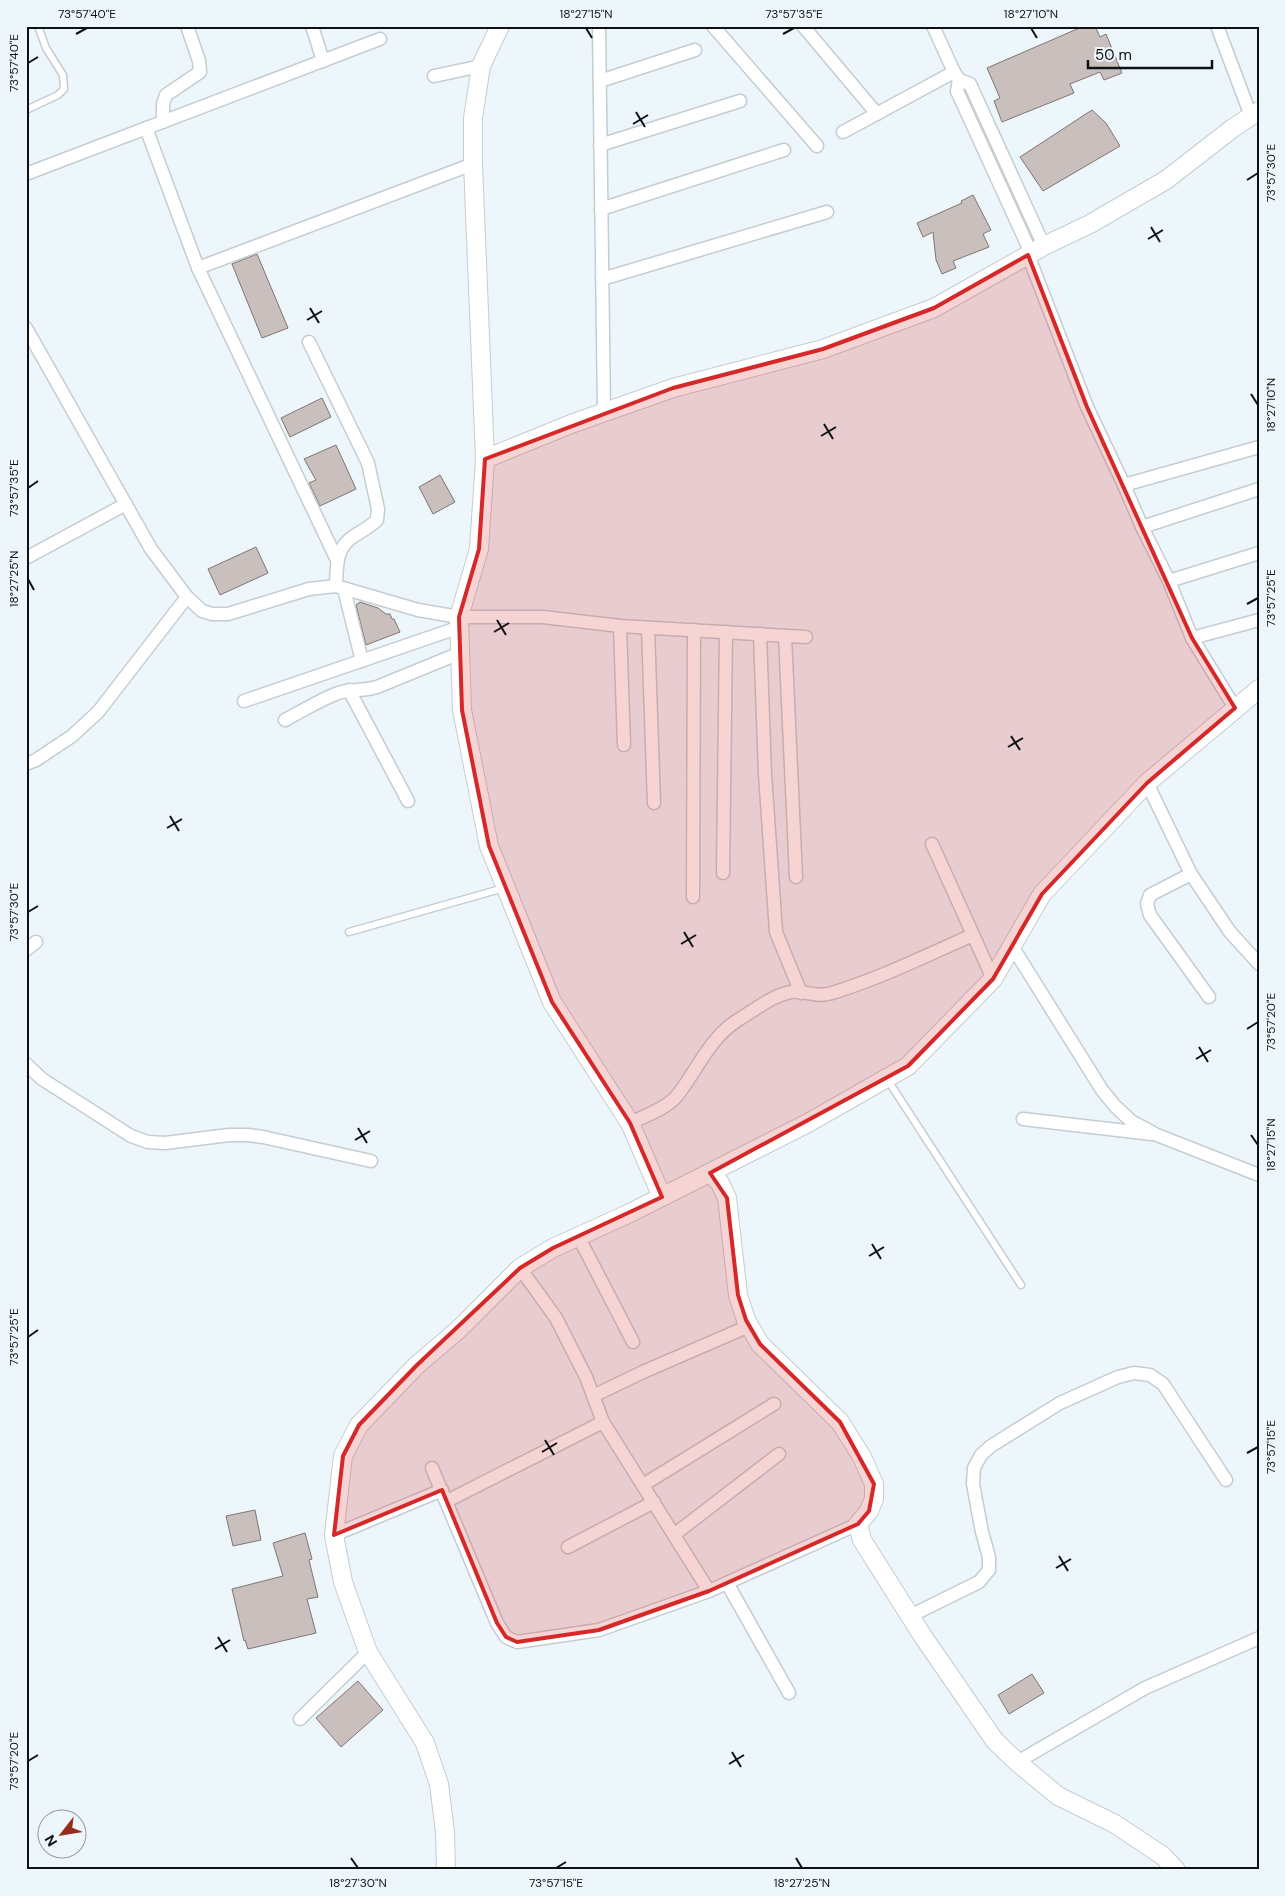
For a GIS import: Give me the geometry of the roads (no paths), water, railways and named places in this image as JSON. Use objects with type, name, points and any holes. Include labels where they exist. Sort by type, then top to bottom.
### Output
[{"type":"street","points":[[163,122],[163,104],[166,95],[200,72],[199,61],[187,26]]},
{"type":"street","points":[[312,26],[323,61]]},
{"type":"street","points":[[500,26],[481,66],[473,118],[473,164],[485,459],[479,549],[459,622],[462,710],[489,846],[552,1002],[630,1123],[662,1197]]},
{"type":"street","points":[[599,26],[604,413]]},
{"type":"street","points":[[714,26],[817,146]]},
{"type":"street","points":[[804,26],[877,114]]},
{"type":"street","points":[[933,26],[957,76],[970,84],[1034,251],[1087,407],[1142,528],[1169,581],[1192,638],[1235,708]]},
{"type":"street","points":[[485,459],[673,388],[823,349],[934,308],[1034,251],[1090,224],[1166,180],[1233,128],[1255,114],[1217,26]]},
{"type":"street","points":[[26,174],[380,39]]},
{"type":"street","points":[[600,81],[696,50]]},
{"type":"street","points":[[434,76],[481,66]]},
{"type":"street","points":[[843,132],[957,76]]},
{"type":"street","points":[[600,145],[740,101]]},
{"type":"street","points":[[146,128],[198,268],[337,560],[340,587],[362,661]]},
{"type":"street","points":[[601,209],[784,150]]},
{"type":"street","points":[[198,268],[473,164]]},
{"type":"street","points":[[602,279],[827,212]]},
{"type":"street","points":[[26,328],[151,549],[187,597],[202,611],[212,614],[228,614],[309,589],[340,587],[459,622]]},
{"type":"street","points":[[309,342],[368,463],[378,509],[377,520],[369,528],[353,536],[342,546],[337,560]]},
{"type":"street","points":[[1124,485],[1259,447]]},
{"type":"street","points":[[1142,528],[1259,489]]},
{"type":"street","points":[[26,558],[126,504]]},
{"type":"street","points":[[1169,581],[1259,553]]},
{"type":"street","points":[[26,764],[36,760],[72,736],[98,712],[187,597]]},
{"type":"street","points":[[244,701],[362,661],[459,622],[543,617],[620,626],[806,637]]},
{"type":"street","points":[[1192,638],[1259,620]]},
{"type":"street","points":[[620,626],[624,745]]},
{"type":"street","points":[[648,628],[654,803]]},
{"type":"street","points":[[694,630],[694,897]]},
{"type":"street","points":[[722,874],[726,632]]},
{"type":"street","points":[[760,634],[765,774],[776,932],[801,993]]},
{"type":"street","points":[[785,636],[796,877]]},
{"type":"street","points":[[285,720],[337,693],[349,690],[364,691],[377,687],[460,653]]},
{"type":"street","points":[[446,1870],[445,1832],[439,1784],[425,1743],[368,1652],[343,1582],[334,1535],[343,1456],[359,1425],[417,1365],[458,1330],[520,1268],[553,1248],[662,1197],[808,1123],[908,1066],[993,979],[1042,894],[1147,782],[1259,689]]},
{"type":"street","points":[[349,690],[408,801]]},
{"type":"street","points":[[1147,782],[1190,874],[1230,932],[1259,964]]},
{"type":"street","points":[[932,844],[993,979]]},
{"type":"street","points":[[1190,874],[1150,895],[1147,904],[1150,915],[1209,997]]},
{"type":"street","points":[[630,1123],[657,1110],[674,1099],[710,1045],[722,1032],[735,1022],[783,994],[793,992],[817,996],[831,993],[882,975],[973,935]]},
{"type":"street","points":[[1012,946],[1102,1090],[1115,1106],[1131,1120],[1157,1135],[1259,1175]]},
{"type":"street","points":[[26,1064],[42,1079],[131,1136],[148,1142],[165,1144],[248,1134],[371,1161]]},
{"type":"street","points":[[1022,1119],[1157,1135]]},
{"type":"street","points":[[432,1468],[497,1623],[506,1637],[517,1642],[599,1630],[709,1591],[858,1524],[869,1511],[874,1499],[874,1484],[862,1456],[840,1422],[760,1344],[749,1326],[738,1295],[727,1198],[720,1183],[710,1173]]},
{"type":"street","points":[[578,1236],[633,1342]]},
{"type":"street","points":[[520,1268],[556,1318],[586,1377],[604,1422],[709,1591]]},
{"type":"street","points":[[593,1396],[749,1326]]},
{"type":"street","points":[[910,1616],[979,1582],[989,1570],[989,1557],[973,1484],[974,1468],[981,1455],[991,1446],[1060,1403],[1118,1377],[1134,1373],[1150,1375],[1163,1384],[1226,1480]]},
{"type":"street","points":[[643,1485],[774,1404]]},
{"type":"street","points":[[334,1535],[445,1496],[604,1422]]},
{"type":"street","points":[[675,1534],[779,1454]]},
{"type":"street","points":[[568,1547],[654,1502]]},
{"type":"street","points":[[858,1524],[862,1540],[910,1616],[995,1741],[1058,1796],[1115,1824],[1163,1856],[1176,1870]]},
{"type":"street","points":[[727,1583],[789,1693]]},
{"type":"street","points":[[1017,1762],[1145,1688],[1259,1638]]},
{"type":"street","points":[[300,1719],[368,1652]]},
{"type":"lane","points":[[26,110],[58,95],[64,89],[63,75],[46,48],[38,26]]},
{"type":"lane","points":[[349,932],[505,887]]},
{"type":"lane","points":[[887,1078],[1021,1285]]}]
